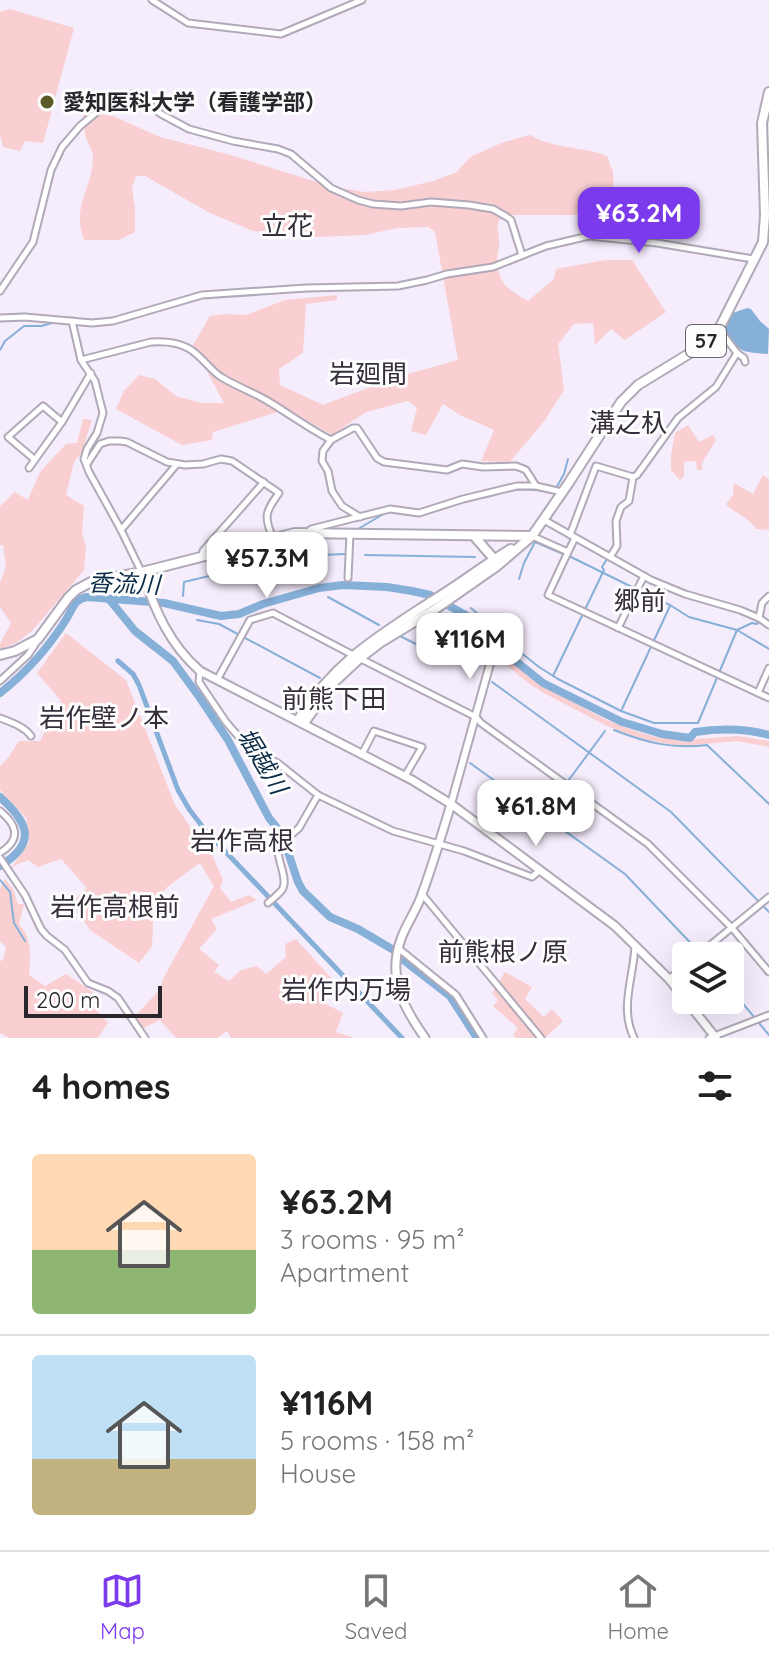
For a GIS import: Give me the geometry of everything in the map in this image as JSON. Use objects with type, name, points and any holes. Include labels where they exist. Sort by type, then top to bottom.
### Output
[{"type":"main road","name":"57","points":[[447,595],[497,566],[532,536],[624,398],[638,385],[700,347],[719,329],[765,233],[762,132],[769,93]]},
{"type":"main road","points":[[0,655],[38,639],[68,598],[91,582],[295,533],[532,536]]},
{"type":"main road","points":[[474,536],[494,559]]},
{"type":"main road","name":"57","points":[[301,722],[357,656],[435,604],[494,559],[532,536]]},
{"type":"main road","points":[[142,572],[157,612],[174,644],[200,671],[405,776],[451,804],[615,926],[669,979],[713,1037]]},
{"type":"main road","points":[[425,1038],[400,998],[396,960],[401,937],[422,894],[451,804]]},
{"type":"street","points":[[152,0],[188,23],[281,34],[362,0]]},
{"type":"street","points":[[0,291],[33,242],[51,170],[62,147],[98,111],[123,95],[133,94],[189,129],[291,154],[331,188],[358,200],[401,206],[431,202],[493,209],[511,220],[522,255]]},
{"type":"street","points":[[0,318],[92,323],[113,321],[202,295],[398,286],[493,267],[546,246],[584,236],[597,235],[754,259]]},
{"type":"street","points":[[72,321],[81,360],[91,372],[103,413],[84,459],[142,572]]},
{"type":"street","points":[[719,329],[745,362]]},
{"type":"street","points":[[81,360],[151,342],[162,341],[187,347],[227,381],[268,401],[331,440]]},
{"type":"street","points":[[610,557],[617,546],[616,521],[621,507],[629,501],[633,477],[678,418],[716,387],[737,353]]},
{"type":"street","points":[[29,468],[62,422],[91,372]]},
{"type":"street","points":[[34,459],[8,437],[43,406],[62,422]]},
{"type":"street","points":[[360,517],[342,506],[332,491],[328,471],[322,461],[323,451],[331,440],[349,429],[357,428],[377,458],[384,462],[447,470],[462,464],[516,466],[526,470],[536,486]]},
{"type":"street","points":[[86,465],[100,444],[109,441],[127,442],[159,460],[177,464],[203,464],[221,459],[232,461],[279,493],[266,512],[273,539]]},
{"type":"street","points":[[121,530],[177,464]]},
{"type":"street","points":[[633,477],[596,466],[568,552],[548,595],[769,698]]},
{"type":"street","points":[[202,556],[203,551],[264,482]]},
{"type":"street","points":[[309,532],[395,509],[419,513],[517,486],[536,486],[563,492]]},
{"type":"street","points":[[544,520],[673,590],[740,610],[769,625]]},
{"type":"street","points":[[348,578],[350,533]]},
{"type":"street","points":[[532,536],[568,552]]},
{"type":"street","points":[[618,628],[644,576]]},
{"type":"street","points":[[759,618],[762,603],[769,596]]},
{"type":"street","points":[[217,681],[250,620],[273,613],[476,717],[648,844],[732,928],[769,972]]},
{"type":"street","points":[[0,681],[28,655],[38,639]]},
{"type":"street","points":[[451,804],[493,653]]},
{"type":"street","points":[[758,693],[769,668]]},
{"type":"street","points":[[200,671],[199,682],[245,744],[279,764],[318,795],[393,831],[439,843],[532,877],[540,870]]},
{"type":"street","points":[[0,718],[31,736]]},
{"type":"street","points":[[362,754],[374,731],[422,747],[405,776]]},
{"type":"street","points":[[268,903],[285,885],[277,851],[299,828],[318,795]]},
{"type":"street","points":[[0,811],[14,824],[15,831],[13,840],[0,855],[25,895],[36,920],[47,936],[65,950],[88,983],[118,998],[145,1038]]},
{"type":"street","points":[[422,894],[541,1038]]},
{"type":"street","points":[[714,942],[769,897]]},
{"type":"street","points":[[634,1038],[626,1007],[635,944]]},
{"type":"street","points":[[398,948],[456,995],[483,1038]]},
{"type":"street","points":[[713,1037],[769,1015]]},
{"type":"shaded area","points":[[10,9],[74,28],[43,143],[25,141],[20,151],[3,147],[0,135],[0,12]]},
{"type":"shaded area","points":[[83,114],[113,116],[160,137],[330,186],[364,192],[395,190],[433,181],[457,172],[470,157],[530,135],[548,143],[607,156],[613,172],[614,197],[606,210],[573,215],[511,215],[499,220],[497,261],[500,276],[510,290],[528,301],[554,279],[556,269],[605,260],[632,260],[666,312],[625,340],[611,329],[595,345],[593,323],[574,324],[558,344],[564,390],[545,420],[510,462],[481,461],[494,430],[443,404],[426,435],[411,431],[417,408],[408,401],[366,412],[332,435],[287,409],[213,432],[212,440],[182,445],[116,409],[124,391],[139,375],[155,379],[176,396],[201,403],[224,403],[193,345],[210,316],[246,315],[285,300],[337,295],[337,300],[306,304],[303,353],[279,369],[280,385],[323,405],[397,377],[458,360],[435,232],[428,227],[397,228],[366,235],[317,237],[253,231],[210,213],[145,176],[136,176],[132,188],[135,232],[119,240],[84,240],[81,207],[93,157]]},
{"type":"shaded area","points":[[83,419],[92,420],[82,452],[74,462],[66,495],[84,506],[84,570],[31,632],[16,643],[0,649],[11,623],[0,607],[0,583],[6,566],[3,545],[0,545],[0,506],[15,492],[28,500],[40,472],[66,444],[77,443]]},
{"type":"shaded area","points":[[688,425],[699,442],[713,435],[716,440],[702,463],[702,470],[697,470],[696,461],[684,462],[684,476],[680,480],[671,470],[671,455],[675,433]]},
{"type":"shaded area","points":[[763,475],[769,479],[769,530],[756,529],[726,504],[733,495],[734,483],[753,494]]},
{"type":"shaded area","points":[[66,633],[126,680],[175,805],[209,848],[223,880],[220,888],[231,902],[249,895],[257,900],[211,919],[217,929],[199,949],[219,965],[214,972],[229,981],[241,970],[257,966],[266,974],[286,957],[285,944],[296,939],[341,989],[322,1002],[343,1013],[336,1032],[355,1038],[231,1038],[227,1031],[217,1038],[176,1038],[160,1020],[142,1029],[135,1018],[158,990],[214,886],[200,863],[167,887],[154,906],[152,946],[139,963],[90,930],[72,902],[87,888],[61,859],[38,867],[28,860],[14,866],[7,876],[29,843],[26,818],[0,790],[0,766],[19,741],[40,741],[61,701],[37,673]]},
{"type":"shaded area","points":[[501,653],[546,688],[609,721],[638,732],[683,740],[738,736],[769,741],[769,747],[737,741],[682,746],[636,737],[607,726],[542,692],[499,659]]},
{"type":"shaded area","points":[[5,879],[13,889],[18,904],[24,904],[19,924],[28,942],[29,975],[45,986],[66,974],[97,995],[98,1012],[108,1022],[98,1038],[9,1038],[0,1033],[0,961],[6,947],[0,941],[0,889]]},
{"type":"shaded area","points":[[505,972],[532,987],[525,999],[544,1017],[552,1009],[563,1021],[545,1038],[516,1038],[513,1035],[518,1028],[493,1006],[498,1000],[492,993]]},
{"type":"water","points":[[747,308],[769,329],[768,354],[742,350],[723,330],[733,313]]},
{"type":"waterway","points":[[0,350],[5,341],[24,326],[56,322]]},
{"type":"waterway","points":[[555,490],[568,459]]},
{"type":"waterway","points":[[478,498],[515,490],[549,492]]},
{"type":"waterway","points":[[358,529],[387,512]]},
{"type":"waterway","points":[[519,579],[535,542],[563,554]]},
{"type":"waterway","points":[[273,544],[276,559]]},
{"type":"waterway","points":[[183,596],[184,582],[293,556],[346,554]]},
{"type":"waterway","points":[[365,555],[475,557]]},
{"type":"waterway","points":[[569,556],[634,588]]},
{"type":"waterway","points":[[553,676],[607,559]]},
{"type":"waterway","name":"香流川","points":[[350,578],[350,585]]},
{"type":"waterway","name":"香流川","points":[[0,693],[37,658],[60,629],[74,604],[83,598],[164,603],[221,616],[239,614],[319,588],[343,585],[387,587],[430,595],[469,617],[543,683],[622,722],[662,734],[690,738],[695,732],[723,729],[769,735]]},
{"type":"waterway","points":[[640,590],[689,617],[737,630],[769,649]]},
{"type":"waterway","points":[[328,597],[379,625]]},
{"type":"waterway","name":"堀越川","points":[[109,599],[135,631],[173,661],[228,740],[269,818],[282,834],[303,891],[330,917],[397,952],[450,996],[477,1038]]},
{"type":"waterway","points":[[622,709],[670,606]]},
{"type":"waterway","points":[[471,608],[495,629]]},
{"type":"waterway","points":[[197,620],[219,624],[320,678]]},
{"type":"waterway","points":[[501,637],[558,679],[621,711],[654,723],[698,723],[737,630],[759,621]]},
{"type":"waterway","points":[[400,636],[420,646]]},
{"type":"waterway","points":[[118,661],[133,674],[139,685],[178,790],[189,809],[205,830],[402,1038]]},
{"type":"waterway","points":[[492,682],[671,812],[769,912]]},
{"type":"waterway","points":[[614,730],[660,744],[707,745],[769,804]]},
{"type":"waterway","points":[[568,781],[605,731]]},
{"type":"waterway","points":[[470,763],[625,874],[690,942]]},
{"type":"waterway","points":[[544,816],[564,788]]},
{"type":"waterway","name":"香流川","points":[[0,797],[17,815],[25,832],[20,849],[0,866]]},
{"type":"waterway","points":[[0,880],[10,892],[14,923],[25,941]]},
{"type":"waterway","points":[[744,1005],[769,1035]]},
{"type":"place","name":"愛知医科大学（看護学部）","points":[[47,102]]},
{"type":"district","name":"立花","points":[[287,226]]},
{"type":"district","name":"岩廻間","points":[[368,374]]},
{"type":"district","name":"溝之杁","points":[[628,423]]},
{"type":"district","name":"郷前","points":[[640,601]]},
{"type":"district","name":"前熊下田","points":[[334,699]]},
{"type":"district","name":"岩作壁ノ本","points":[[104,718]]},
{"type":"district","name":"岩作高根","points":[[242,841]]},
{"type":"district","name":"岩作高根前","points":[[115,907]]},
{"type":"district","name":"前熊根ノ原","points":[[503,952]]},
{"type":"district","name":"岩作内万場","points":[[346,990]]}]
